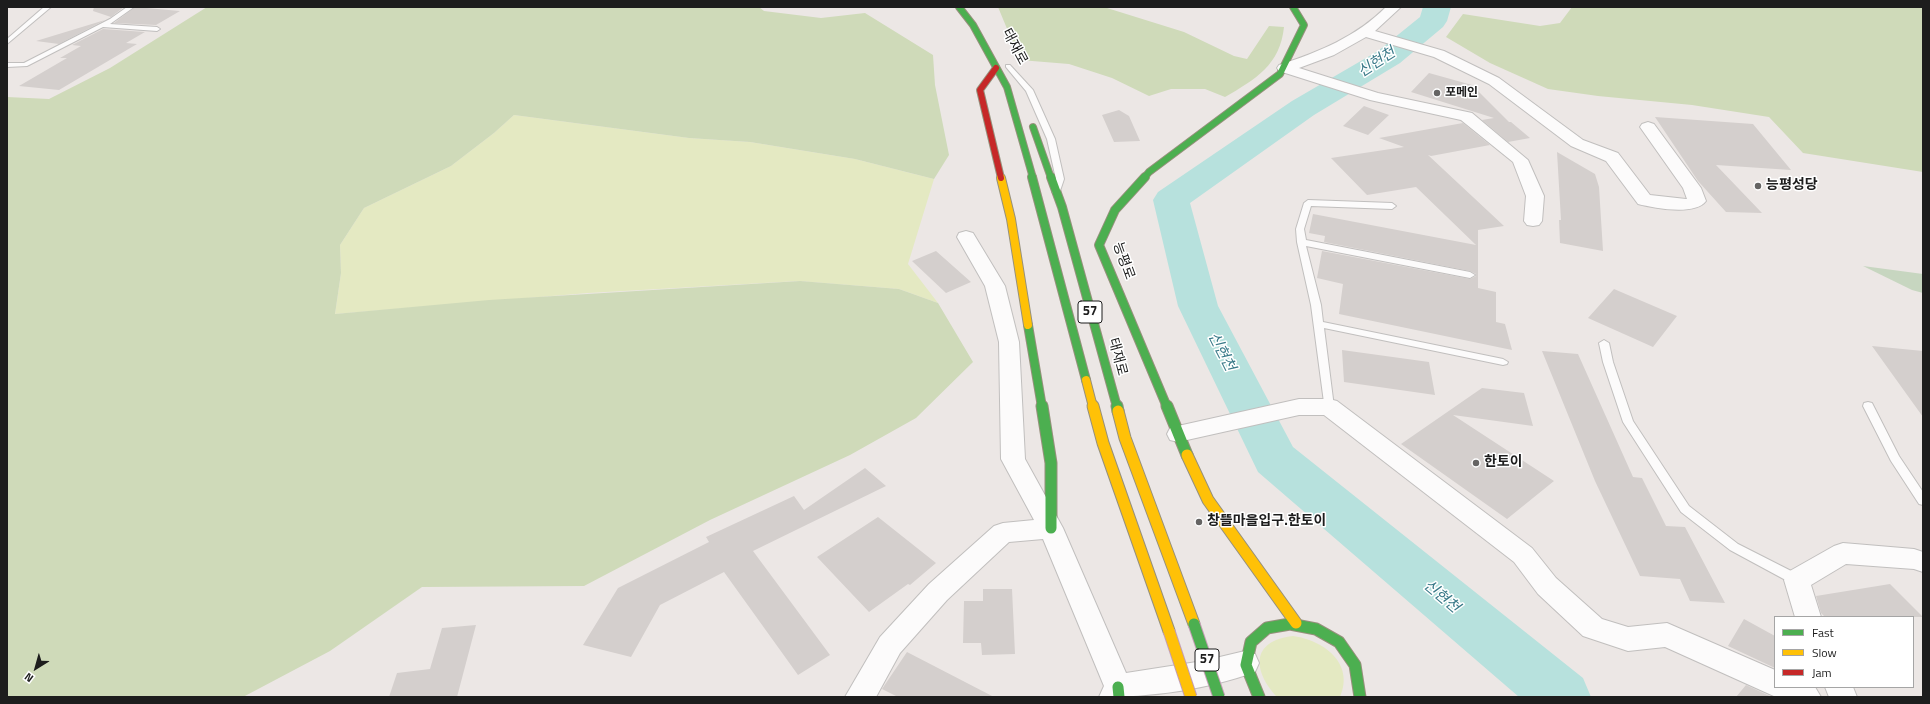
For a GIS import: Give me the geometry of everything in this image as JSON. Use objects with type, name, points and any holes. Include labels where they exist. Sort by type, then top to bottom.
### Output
[{"type":"main road","name":"태재로","points":[[959,7],[973,26],[1007,87],[1030,167],[1103,443],[1169,631],[1197,685]]},
{"type":"main road","name":"능평로","points":[[1293,7],[1304,25],[1280,74],[1149,172],[1115,210],[1099,244],[1178,434],[1208,500],[1296,623]]},
{"type":"main road","name":"태재로","points":[[1006,63],[1021,95]]},
{"type":"main road","points":[[996,68],[980,90],[1011,219],[1030,347],[1051,463],[1051,528]]},
{"type":"main road","name":"태재로","points":[[1029,118],[1062,207],[1125,438],[1194,624],[1219,697]]},
{"type":"main road","name":"능평로","points":[[1264,578],[1270,605]]},
{"type":"main road","points":[[1252,682],[1246,652],[1252,639],[1274,622],[1296,623],[1315,628],[1326,634],[1346,649],[1357,665],[1361,681],[1360,697]]},
{"type":"street","points":[[1284,68],[1318,58],[1342,47],[1387,14],[1394,7]]},
{"type":"street","points":[[1363,32],[1439,54],[1494,81],[1577,143],[1612,157],[1644,200],[1688,205],[1697,201],[1692,188],[1648,127]]},
{"type":"street","points":[[1284,68],[1375,97],[1466,116],[1520,160],[1535,196],[1533,221]]},
{"type":"street","points":[[966,237],[995,286],[1009,342],[1013,459],[1051,528],[1117,694],[1197,685],[1252,682]]},
{"type":"street","points":[[1178,434],[1299,407],[1329,407],[1523,555],[1547,586],[1592,628],[1628,639],[1667,635],[1774,683]]},
{"type":"street","points":[[859,697],[867,687],[890,645],[938,592],[1003,533],[1051,528]]},
{"type":"street","points":[[1808,616],[1797,580],[1843,553],[1914,559],[1923,562]]},
{"type":"street","points":[[1786,688],[1807,697]]},
{"type":"lane","points":[[7,42],[48,7]]},
{"type":"lane","points":[[7,65],[25,66],[103,25],[131,7]]},
{"type":"lane","points":[[103,25],[157,29]]},
{"type":"lane","points":[[1006,63],[1029,90],[1051,139],[1060,179],[1056,192]]},
{"type":"lane","points":[[1329,407],[1316,305],[1301,242],[1300,229],[1308,203],[1392,206]]},
{"type":"lane","points":[[1301,242],[1470,275]]},
{"type":"lane","points":[[1318,324],[1503,362]]},
{"type":"lane","points":[[1604,343],[1608,362],[1628,422],[1685,509],[1734,547],[1797,580]]},
{"type":"lane","points":[[1868,406],[1895,458],[1923,501]]},
{"type":"green space","points":[[207,7],[759,7],[764,11],[821,18],[865,13],[933,55],[935,85],[949,155],[934,179],[855,159],[750,142],[689,138],[514,115],[494,133],[451,166],[364,208],[340,245],[341,273],[335,314],[489,300],[800,281],[899,289],[938,303],[973,362],[916,418],[850,455],[710,520],[584,586],[422,587],[330,651],[243,697],[7,697],[7,97],[49,99],[110,68]]},
{"type":"green space","points":[[998,7],[1107,8],[1184,32],[1234,56],[1247,59],[1269,26],[1284,27],[1282,40],[1272,61],[1265,70],[1247,84],[1225,97],[1205,89],[1171,89],[1149,96],[1112,78],[1069,64],[1020,60]]},
{"type":"green space","points":[[1572,7],[1923,7],[1923,172],[1803,153],[1769,117],[1692,105],[1598,96],[1548,89],[1490,63],[1446,37],[1463,14],[1540,26],[1560,23]]},
{"type":"green space","points":[[514,115],[689,138],[750,142],[855,159],[934,179],[908,264],[938,303],[899,289],[799,281],[588,293],[335,314],[341,273],[340,245],[364,208],[451,166],[494,133]]},
{"type":"green space","points":[[1863,266],[1923,274],[1923,293],[1912,290]]},
{"type":"green space","points":[[1293,636],[1315,642],[1333,655],[1340,664],[1344,685],[1340,697],[1277,697],[1269,687],[1260,668],[1260,659],[1263,651],[1269,644],[1279,639]]},
{"type":"building","points":[[94,7],[124,7],[111,17],[93,11]]},
{"type":"building","points":[[135,7],[180,11],[156,25],[114,23]]},
{"type":"building","points":[[105,20],[59,44],[36,41]]},
{"type":"building","points":[[103,29],[145,32],[126,43],[137,44],[59,90],[19,86],[67,58],[60,58],[81,46],[72,45]]},
{"type":"building","points":[[1429,73],[1472,85],[1509,122],[1511,122],[1530,138],[1508,142],[1482,120],[1494,118],[1411,92]]},
{"type":"building","points":[[1364,106],[1389,115],[1368,135],[1343,126]]},
{"type":"building","points":[[1119,110],[1129,116],[1140,141],[1114,142],[1102,115]]},
{"type":"building","points":[[1655,117],[1753,124],[1791,170],[1716,165],[1762,213],[1726,212],[1698,181]]},
{"type":"building","points":[[1463,123],[1490,145],[1431,156],[1428,155],[1504,226],[1478,230],[1478,288],[1496,292],[1496,322],[1505,324],[1512,350],[1339,314],[1343,284],[1317,278],[1322,251],[1470,279],[1476,276],[1476,274],[1470,271],[1324,242],[1325,236],[1309,233],[1313,214],[1476,245],[1416,187],[1367,195],[1331,158],[1404,147],[1379,138]]},
{"type":"building","points":[[1557,152],[1595,174],[1599,187],[1603,251],[1560,243],[1559,220],[1561,220]]},
{"type":"building","points":[[936,251],[971,282],[946,293],[912,261]]},
{"type":"building","points":[[1614,289],[1677,316],[1653,347],[1588,318]]},
{"type":"building","points":[[1872,346],[1923,351],[1923,417]]},
{"type":"building","points":[[1342,350],[1429,362],[1435,395],[1344,382]]},
{"type":"building","points":[[1542,351],[1578,354],[1633,477],[1642,478],[1666,526],[1685,527],[1725,603],[1690,601],[1680,579],[1640,576],[1595,481]]},
{"type":"building","name":"한토이","points":[[1482,388],[1524,393],[1533,426],[1453,415],[1554,481],[1507,519],[1401,444]]},
{"type":"building","points":[[865,468],[886,486],[753,551],[830,655],[798,675],[724,572],[660,605],[631,657],[583,645],[618,588],[709,542],[706,537],[794,496],[804,510]]},
{"type":"building","points":[[878,517],[936,563],[910,585],[908,584],[869,612],[817,557]]},
{"type":"building","points":[[1890,584],[1923,617],[1824,616],[1821,613],[1816,596]]},
{"type":"building","points":[[983,589],[1012,589],[1015,654],[982,655],[981,643],[963,643],[964,601],[983,601]]},
{"type":"building","points":[[1744,619],[1774,635],[1774,668],[1728,646]]},
{"type":"building","points":[[476,625],[457,697],[389,697],[397,673],[430,669],[442,628]]},
{"type":"building","points":[[907,652],[994,697],[898,697],[882,689]]},
{"type":"building","points":[[1746,685],[1772,697],[1736,697]]},
{"type":"waterway","name":"신현천","points":[[1437,7],[1433,21],[1389,57],[1303,108],[1171,200],[1198,306],[1275,459],[1562,697]]},
{"type":"traffic: fast","points":[[959,7],[973,25],[1007,87],[1043,214],[1086,380]]},
{"type":"traffic: fast","points":[[1187,455],[1099,245],[1115,210],[1149,172],[1280,74],[1304,25],[1293,7]]},
{"type":"traffic: fast","points":[[1033,127],[1062,207],[1118,411]]},
{"type":"traffic: fast","points":[[1028,325],[1051,463],[1051,528]]},
{"type":"traffic: fast","points":[[1194,624],[1219,697]]},
{"type":"traffic: fast","points":[[1259,697],[1246,665],[1251,642],[1267,628],[1290,624],[1316,629],[1339,642],[1355,665],[1360,697]]},
{"type":"traffic: fast","points":[[1118,687],[1119,697]]},
{"type":"traffic: slow","points":[[1001,178],[1011,219],[1028,325]]},
{"type":"traffic: slow","points":[[1086,380],[1103,443],[1169,631]]},
{"type":"traffic: slow","points":[[1118,411],[1125,438],[1194,624]]},
{"type":"traffic: slow","points":[[1187,455],[1208,500],[1296,623]]},
{"type":"traffic: slow","points":[[1169,631],[1191,697]]},
{"type":"traffic: jam","points":[[996,68],[980,90],[1001,178]]},
{"type":"place","name":"포메인","points":[[1437,93]]},
{"type":"place","name":"능평성당","points":[[1758,186]]},
{"type":"place","name":"한토이","points":[[1476,463]]},
{"type":"place","name":"창뜰마을입구.한토이","points":[[1199,522]]}]
